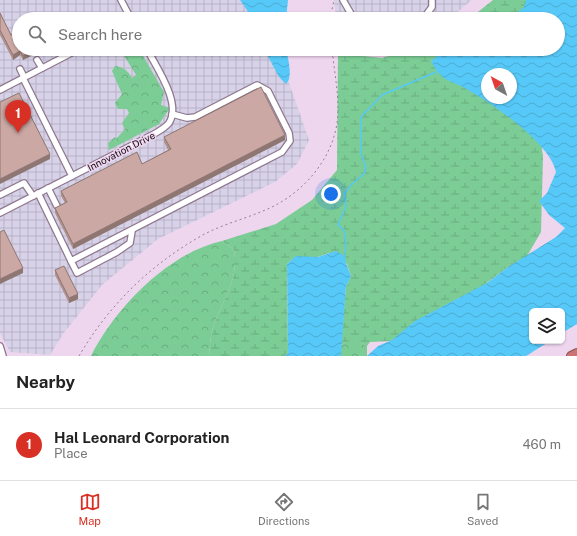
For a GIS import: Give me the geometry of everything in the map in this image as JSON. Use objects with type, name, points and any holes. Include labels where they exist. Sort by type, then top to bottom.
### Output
[{"type":"highway","points":[[571,356],[577,353]]},
{"type":"street","points":[[121,0],[127,12]]},
{"type":"street","points":[[343,0],[350,12]]},
{"type":"street","points":[[428,12],[432,7],[432,0]]},
{"type":"street","points":[[0,90],[65,56]]},
{"type":"street","points":[[71,261],[132,231],[282,152],[290,141],[289,133],[268,91],[257,85],[195,117],[187,118],[172,114],[170,93],[151,56]]},
{"type":"street","points":[[38,60],[42,68]]},
{"type":"street","points":[[20,69],[72,176]]},
{"type":"street","name":"Innovation Drive","points":[[0,213],[163,129],[169,122],[172,114]]},
{"type":"street","points":[[0,195],[24,183],[35,195],[77,273],[117,252],[130,243],[132,231]]},
{"type":"street","points":[[48,188],[57,206]]},
{"type":"street","points":[[0,346],[3,356]]},
{"type":"path","points":[[331,12],[334,0]]},
{"type":"path","points":[[79,356],[103,318],[136,283],[154,267],[202,235],[273,206],[290,197],[312,176],[327,154],[335,130],[338,111],[333,56]]},
{"type":"shaded area","points":[[0,0],[241,0],[249,12],[12,12],[12,56],[277,56],[287,77],[309,140],[297,164],[275,182],[158,239],[102,285],[63,334],[50,355],[10,352],[0,333]]},
{"type":"shaded area","points":[[334,0],[472,0],[457,12],[335,12]]},
{"type":"green space","points":[[493,0],[577,0],[565,44],[565,12],[478,12]]},
{"type":"green space","points":[[124,56],[143,56],[164,92],[161,105],[170,108],[159,124],[109,150],[108,143],[115,137],[116,139],[125,129],[122,123],[129,113],[127,109],[118,109],[115,103],[122,94],[112,71],[115,66],[121,67],[129,73],[132,78],[136,75]]},
{"type":"green space","points":[[338,56],[382,58],[388,56],[562,56],[540,135],[543,156],[541,232],[527,256],[508,267],[480,288],[461,297],[391,341],[370,342],[367,346],[354,341],[341,345],[346,287],[351,276],[347,264],[329,253],[313,258],[294,258],[287,264],[288,354],[285,356],[209,356],[212,331],[232,281],[234,271],[234,250],[222,241],[276,224],[312,200],[337,170]]},
{"type":"green space","points":[[222,241],[234,250],[234,271],[232,281],[212,331],[209,356],[91,356],[114,319],[145,285],[182,257],[202,247]]},
{"type":"green space","points":[[351,340],[360,342],[367,346],[367,356],[340,356],[341,345]]},
{"type":"water","points":[[240,0],[288,0],[287,12],[248,12]]},
{"type":"water","points":[[526,0],[577,0],[577,324],[565,331],[565,308],[529,308],[529,344],[545,344],[526,356],[367,356],[378,346],[392,340],[415,321],[487,283],[508,267],[556,237],[565,228],[549,215],[539,201],[547,193],[556,172],[552,161],[532,137],[519,125],[490,104],[517,104],[517,68],[481,68],[481,98],[462,86],[447,80],[439,73],[431,61],[438,56],[565,56],[565,12],[518,12],[524,7]]},
{"type":"water","points":[[268,56],[288,56],[290,77],[286,84],[279,77]]},
{"type":"water","points":[[336,251],[343,255],[351,276],[346,287],[341,356],[285,356],[288,353],[287,264],[296,256],[318,257]]},
{"type":"building","points":[[0,13],[12,34],[12,53],[0,30]]},
{"type":"building","points":[[261,87],[285,135],[73,244],[55,208],[67,202],[61,191],[137,152],[142,164],[171,149],[164,137]]},
{"type":"building","points":[[19,93],[50,154],[0,179],[0,102]]},
{"type":"building","points":[[4,230],[23,268],[0,279],[0,232]]},
{"type":"building","points":[[64,266],[78,294],[69,298],[55,270]]},
{"type":"waterway","points":[[345,259],[345,235],[344,231],[338,225],[346,206],[345,193],[352,184],[364,174],[366,168],[361,153],[361,117],[382,95],[436,72]]},
{"type":"place","name":"Hal Leonard Corporation","points":[[18,133]]}]
